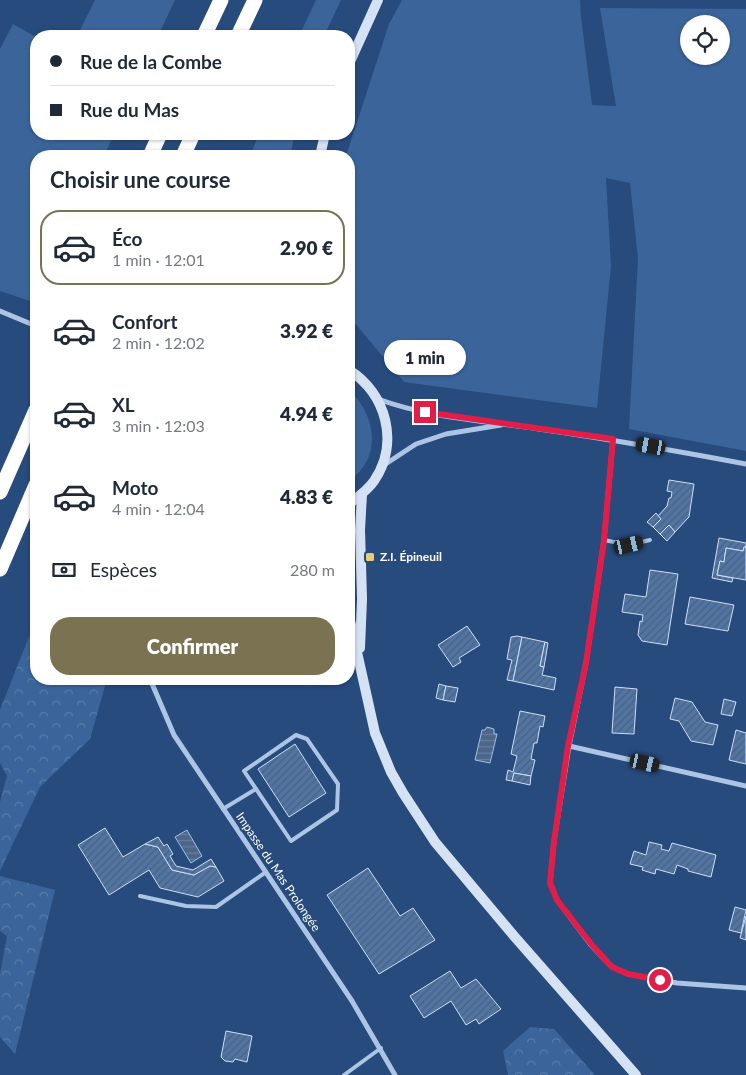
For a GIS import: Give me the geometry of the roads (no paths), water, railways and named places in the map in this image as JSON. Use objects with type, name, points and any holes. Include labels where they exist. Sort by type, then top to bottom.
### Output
[{"type":"highway","points":[[207,30],[221,0]]},
{"type":"highway","points":[[241,30],[255,0]]},
{"type":"highway","points":[[0,492],[30,424]]},
{"type":"highway","points":[[0,569],[30,499]]},
{"type":"street","points":[[355,51],[378,0]]},
{"type":"street","points":[[0,311],[30,323]]},
{"type":"street","points":[[355,375],[369,386],[378,399],[385,415],[388,432],[387,449],[382,466],[374,481],[355,499]]},
{"type":"street","points":[[378,399],[394,405],[438,415],[613,439],[746,464]]},
{"type":"street","points":[[382,466],[416,444],[446,434],[507,424]]},
{"type":"street","points":[[613,439],[604,540],[586,663],[568,746],[554,841],[550,883],[557,900],[612,967],[628,974],[676,982],[746,988]]},
{"type":"street","points":[[359,659],[362,599],[360,530],[362,494]]},
{"type":"street","points":[[355,642],[368,708],[382,751],[403,793],[436,842],[636,1075]]},
{"type":"street","name":"Impasse du Mas Prolongée","points":[[153,685],[174,736],[352,1001],[394,1075]]},
{"type":"street","points":[[568,746],[746,786]]},
{"type":"lane","points":[[604,540],[629,545],[650,540]]},
{"type":"lane","points":[[296,735],[307,739],[338,784],[338,810],[290,841],[256,789],[244,771],[296,735]]},
{"type":"lane","points":[[223,809],[256,789]]},
{"type":"lane","points":[[140,896],[186,906],[216,907],[266,872]]},
{"type":"lane","points":[[344,1075],[380,1048]]},
{"type":"place","name":"Z.I. Épineuil","points":[[370,557]]}]
